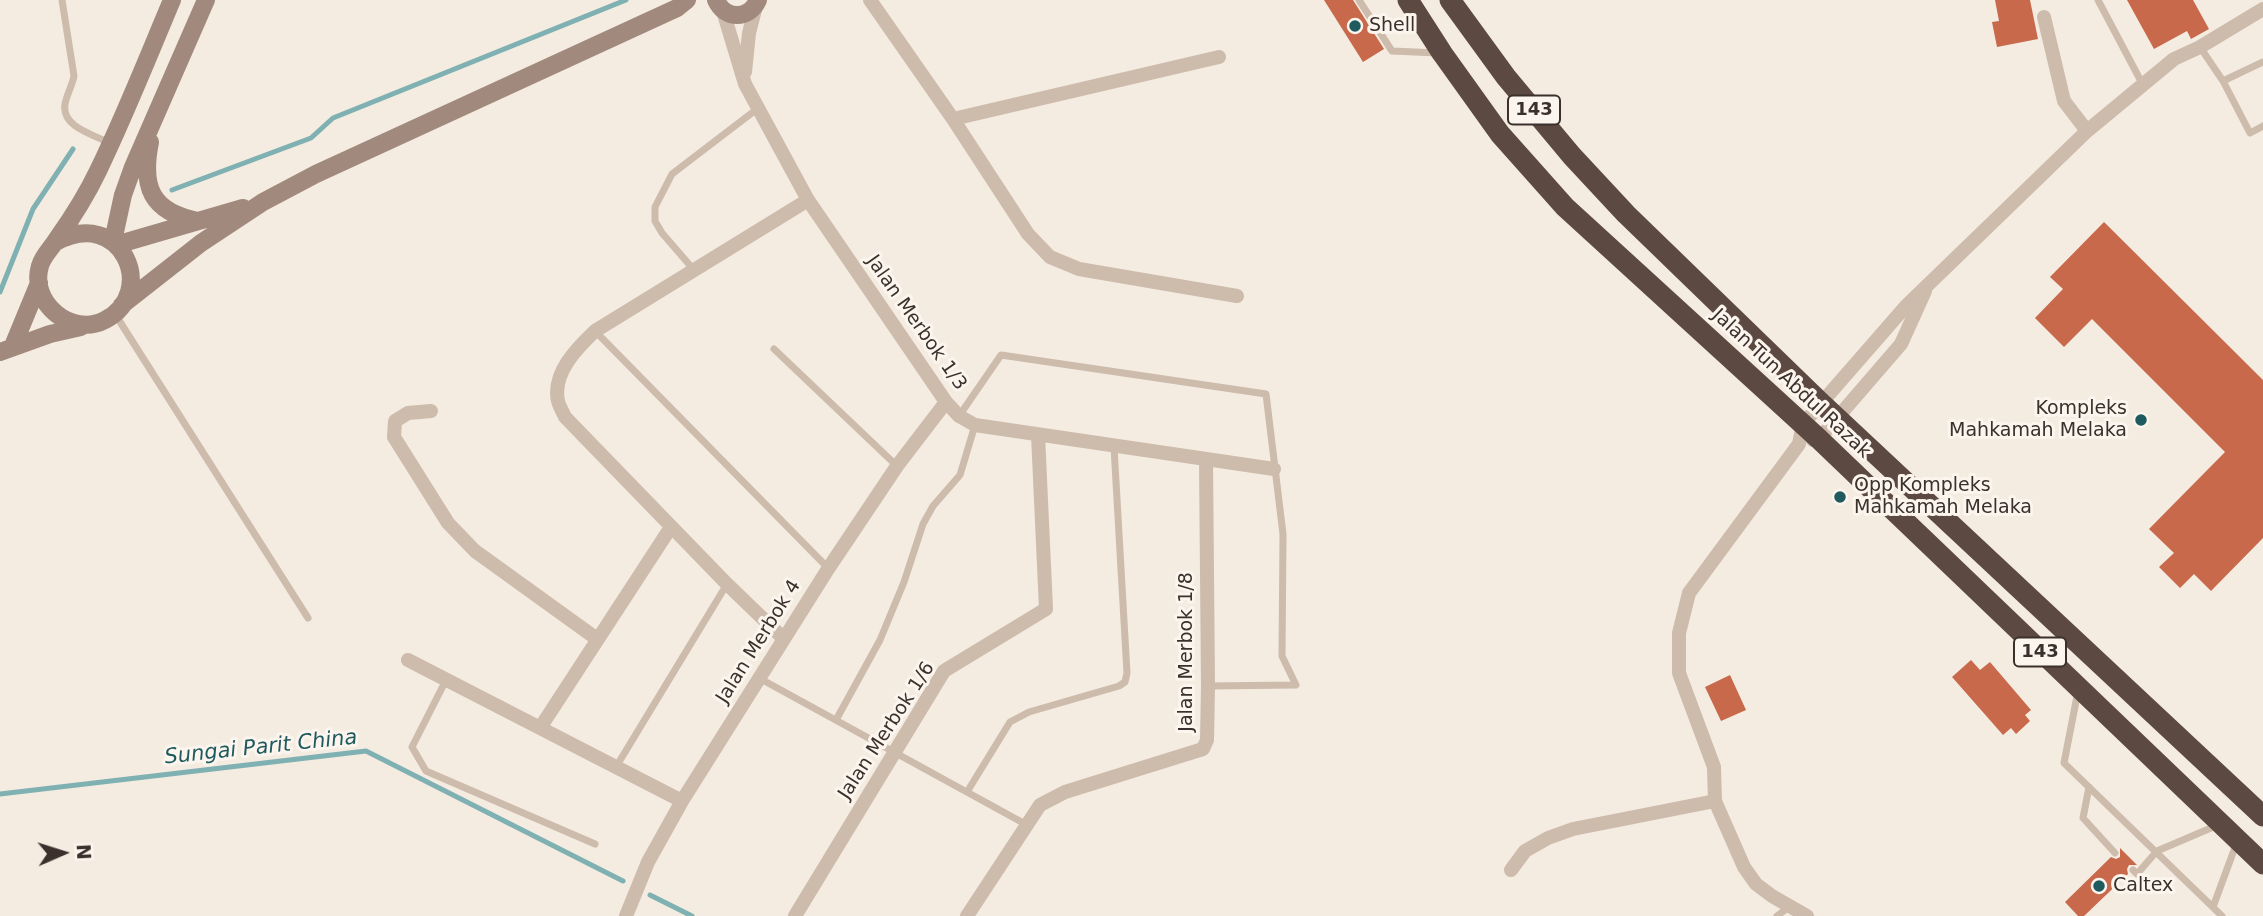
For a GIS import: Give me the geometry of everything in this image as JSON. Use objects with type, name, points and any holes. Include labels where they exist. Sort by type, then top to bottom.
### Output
[{"type":"highway","name":"Jalan Tun Abdul Razak","points":[[1408,0],[1500,134],[1565,207],[2263,864]]},
{"type":"highway","name":"Jalan Tun Abdul Razak","points":[[1450,0],[1506,77],[1572,156],[1626,214],[1820,402],[2263,816]]},
{"type":"main road","points":[[56,242],[97,173],[173,0]]},
{"type":"main road","points":[[114,243],[122,195],[206,0]]},
{"type":"main road","points":[[7,349],[95,323],[118,309],[201,243],[263,202],[316,174],[682,4],[719,6],[737,16],[751,11],[757,3]]},
{"type":"main road","points":[[155,118],[146,162],[147,182],[153,196],[164,209],[180,218],[200,221]]},
{"type":"main road","points":[[114,243],[263,202]]},
{"type":"main road","points":[[7,349],[38,283],[45,253],[69,234],[99,234],[123,252],[131,279],[128,293],[118,309]]},
{"type":"main road","points":[[38,283],[43,298],[52,311],[65,320],[79,324],[95,323]]},
{"type":"street","points":[[870,0],[953,119],[1028,234],[1050,257],[1079,269],[1237,296]]},
{"type":"street","name":"Jalan Merbok 1/3","points":[[745,84],[747,47],[757,3]]},
{"type":"street","name":"Jalan Merbok 1/3","points":[[719,6],[745,84],[808,200],[946,402],[959,416],[975,425],[1274,468]]},
{"type":"street","points":[[1807,916],[1783,911],[1756,884],[1744,867],[1715,801],[1714,767],[1679,673],[1679,633],[1689,593],[1807,436],[1820,402],[1929,284],[2087,131],[2174,59],[2200,47],[2260,6]]},
{"type":"street","points":[[2043,17],[2064,100],[2087,131]]},
{"type":"street","points":[[953,119],[1219,57]]},
{"type":"street","points":[[784,639],[565,417],[558,400],[559,382],[565,365],[595,331],[808,200]]},
{"type":"street","points":[[1807,436],[1836,417],[1901,344],[1929,284]]},
{"type":"street","name":"Jalan Merbok 4","points":[[626,916],[648,862],[682,801],[828,569],[897,466],[946,402]]},
{"type":"street","points":[[431,411],[408,413],[395,421],[394,437],[449,523],[474,551],[597,639]]},
{"type":"street","name":"Jalan Merbok 1/6","points":[[794,916],[944,671],[1046,609],[1038,435]]},
{"type":"street","name":"Jalan Merbok 1/8","points":[[967,916],[1040,805],[1052,797],[1203,749],[1207,740],[1208,686],[1206,460]]},
{"type":"street","points":[[540,728],[671,527]]},
{"type":"street","points":[[408,660],[682,801]]},
{"type":"street","points":[[1511,870],[1525,851],[1548,838],[1573,829],[1715,801]]},
{"type":"lane","points":[[62,0],[74,76],[64,107],[66,116],[77,127],[111,143]]},
{"type":"lane","points":[[1359,0],[1392,51],[1442,53]]},
{"type":"lane","points":[[2098,0],[2143,85]]},
{"type":"lane","points":[[2200,47],[2223,81],[2250,133],[2263,126]]},
{"type":"lane","points":[[2223,81],[2263,62]]},
{"type":"lane","points":[[694,270],[662,233],[655,221],[655,207],[672,174],[757,109]]},
{"type":"lane","points":[[118,309],[308,618]]},
{"type":"lane","points":[[595,331],[828,569]]},
{"type":"lane","points":[[774,349],[897,466]]},
{"type":"lane","points":[[959,416],[1001,355],[1266,394],[1283,534],[1282,656],[1296,685],[1208,686]]},
{"type":"lane","points":[[836,720],[880,640],[904,582],[922,524],[933,506],[960,475],[975,425]]},
{"type":"lane","points":[[967,792],[1010,722],[1029,712],[1125,682],[1127,673],[1114,447]]},
{"type":"lane","points":[[616,767],[727,584]]},
{"type":"lane","points":[[759,678],[1027,825]]},
{"type":"lane","points":[[446,680],[412,747],[426,771],[596,844]]},
{"type":"lane","points":[[2079,689],[2064,763],[2222,916]]},
{"type":"lane","points":[[2089,787],[2083,818],[2115,853]]},
{"type":"lane","points":[[2133,870],[2137,874],[2157,851],[2222,824]]},
{"type":"lane","points":[[2213,907],[2238,840]]},
{"type":"building","name":"Shell","points":[[1324,0],[1353,0],[1384,49],[1363,62]]},
{"type":"building","points":[[1995,0],[2030,0],[2038,39],[1997,47],[1992,22],[1999,21]]},
{"type":"building","points":[[2127,0],[2193,0],[2209,29],[2191,39],[2187,31],[2154,49]]},
{"type":"building","points":[[2104,222],[2263,380],[2263,538],[2211,591],[2194,574],[2180,588],[2159,567],[2174,553],[2149,529],[2225,452],[2092,319],[2064,347],[2035,318],[2063,289],[2050,277]]},
{"type":"building","points":[[1971,660],[1980,670],[1990,662],[2031,710],[2025,715],[2030,721],[2016,734],[2011,728],[2003,735],[1952,677]]},
{"type":"building","points":[[1730,675],[1746,710],[1721,721],[1705,687]]},
{"type":"building","name":"Caltex","points":[[2120,848],[2137,865],[2129,865],[2128,874],[2084,916],[2078,916],[2065,902],[2111,857],[2120,857]]},
{"type":"waterway","points":[[172,190],[311,138],[333,118],[626,0]]},
{"type":"waterway","points":[[0,292],[33,209],[73,149]]},
{"type":"waterway","name":"Sungai Parit China","points":[[0,794],[366,751],[623,881]]},
{"type":"waterway","name":"Sungai Parit China","points":[[650,895],[692,916]]},
{"type":"place","name":"Shell","points":[[1355,26]]},
{"type":"place","name":"Kompleks Mahkamah Melaka","points":[[2141,420]]},
{"type":"place","name":"Opp Kompleks Mahkamah Melaka","points":[[1840,497]]},
{"type":"place","name":"Caltex","points":[[2099,886]]}]
